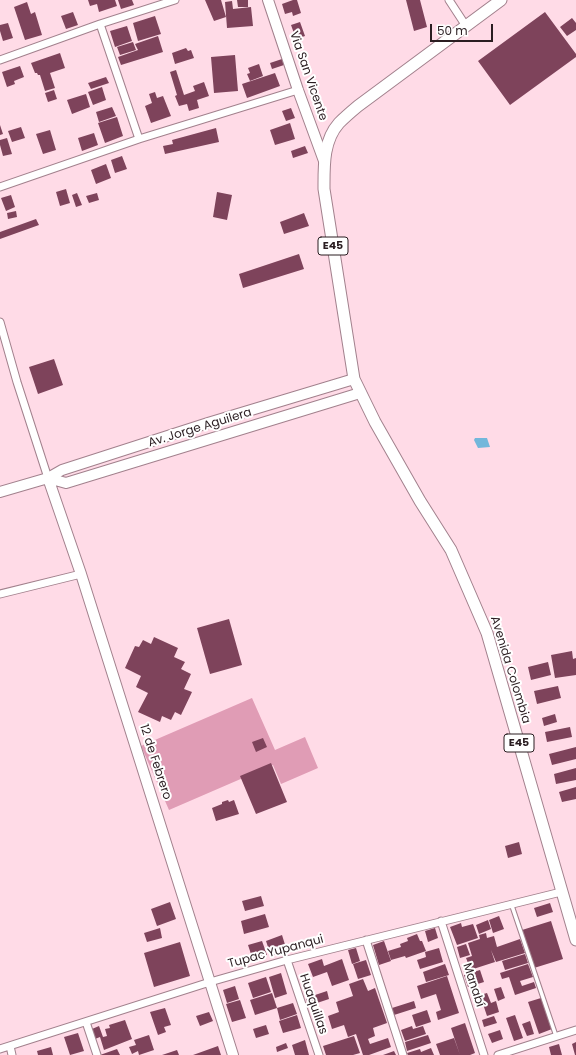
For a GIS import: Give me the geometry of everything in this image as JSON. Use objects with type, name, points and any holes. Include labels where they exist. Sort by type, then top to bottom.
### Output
[{"type":"main road","name":"E45","points":[[360,393],[354,379],[324,189],[324,161],[330,138],[338,124],[358,106],[501,0]]},
{"type":"main road","name":"Avenida Colombia","points":[[360,393],[420,501],[451,550],[487,633],[576,940]]},
{"type":"street","points":[[0,60],[100,24],[174,0]]},
{"type":"street","name":"Via San Vicente","points":[[268,0],[298,90],[324,161]]},
{"type":"street","points":[[449,0],[466,26]]},
{"type":"street","points":[[100,24],[139,139]]},
{"type":"street","points":[[0,187],[139,139],[298,90]]},
{"type":"street","points":[[0,322],[17,382],[48,478]]},
{"type":"street","name":"Av. Jorge Aguilera","points":[[0,492],[48,478],[62,470],[208,423],[354,379]]},
{"type":"street","name":"Av. Jorge Aguilera","points":[[48,478],[66,483],[360,393]]},
{"type":"street","name":"12 de Febrero","points":[[48,478],[81,574],[183,892],[233,1055]]},
{"type":"street","points":[[0,594],[81,574]]},
{"type":"street","name":"Tupac Yupanqui","points":[[0,1049],[210,982],[287,960],[400,933],[511,903],[561,892]]},
{"type":"street","name":"Manabí","points":[[441,921],[484,1055]]},
{"type":"street","points":[[366,940],[402,1055]]},
{"type":"street","name":"Huaquillas","points":[[287,960],[319,1055]]},
{"type":"street","points":[[86,1022],[97,1055]]},
{"type":"street","points":[[498,1055],[576,1030]]},
{"type":"street","points":[[10,1046],[12,1055]]},
{"type":"lane","points":[[511,903],[556,1036]]},
{"type":"shaded area","points":[[252,698],[275,750],[305,737],[318,768],[281,784],[273,765],[169,810],[141,746]]},
{"type":"water","points":[[475,438],[487,438],[490,447],[478,448],[474,440]]},
{"type":"building","points":[[88,0],[115,0],[117,6],[99,12],[97,4],[90,6]]},
{"type":"building","points":[[118,0],[132,0],[134,5],[121,9]]},
{"type":"building","points":[[205,0],[221,0],[226,17],[214,21]]},
{"type":"building","points":[[237,0],[248,0],[248,7],[238,7]]},
{"type":"building","points":[[297,0],[301,13],[293,16],[292,12],[285,14],[282,4]]},
{"type":"building","points":[[406,0],[420,0],[427,27],[414,31]]},
{"type":"building","points":[[232,1],[233,9],[251,7],[253,26],[227,28],[225,2]]},
{"type":"building","points":[[27,2],[31,14],[35,12],[42,35],[25,40],[14,7]]},
{"type":"building","points":[[73,12],[78,25],[66,29],[61,16]]},
{"type":"building","points":[[545,12],[576,54],[576,57],[510,105],[478,61]]},
{"type":"building","points":[[155,16],[161,34],[138,41],[133,23]]},
{"type":"building","points":[[572,18],[576,23],[576,30],[567,36],[560,27]]},
{"type":"building","points":[[300,22],[305,36],[296,39],[291,25]]},
{"type":"building","points":[[8,23],[13,38],[3,41],[0,25]]},
{"type":"building","points":[[127,26],[132,41],[115,47],[110,31]]},
{"type":"building","points":[[158,36],[163,52],[121,65],[118,57],[138,50],[135,44]]},
{"type":"building","points":[[133,42],[136,50],[120,55],[117,47]]},
{"type":"building","points":[[186,48],[188,51],[191,50],[194,58],[175,64],[172,53]]},
{"type":"building","points":[[60,53],[65,68],[50,73],[55,88],[45,91],[40,75],[35,73],[31,63]]},
{"type":"building","points":[[235,55],[238,91],[214,93],[211,57]]},
{"type":"building","points":[[282,59],[284,65],[272,69],[270,63]]},
{"type":"building","points":[[259,64],[263,76],[250,81],[247,74],[250,73],[248,68]]},
{"type":"building","points":[[20,66],[24,77],[14,81],[15,84],[7,87],[2,72]]},
{"type":"building","points":[[176,70],[184,95],[195,91],[193,86],[204,82],[209,96],[197,100],[199,108],[189,111],[187,104],[179,106],[175,96],[177,95],[170,72]]},
{"type":"building","points":[[275,73],[280,86],[247,98],[242,84]]},
{"type":"building","points":[[106,77],[109,83],[91,89],[88,83]]},
{"type":"building","points":[[102,87],[106,100],[93,105],[88,92]]},
{"type":"building","points":[[54,90],[57,99],[48,102],[45,93]]},
{"type":"building","points":[[155,92],[157,98],[163,96],[171,116],[151,123],[145,106],[152,103],[149,94]]},
{"type":"building","points":[[86,94],[90,107],[72,114],[67,100]]},
{"type":"building","points":[[112,107],[116,116],[99,122],[96,112]]},
{"type":"building","points":[[291,108],[295,118],[286,121],[282,111]]},
{"type":"building","points":[[117,117],[123,136],[105,143],[98,123]]},
{"type":"building","points":[[290,123],[295,139],[275,145],[270,130]]},
{"type":"building","points":[[0,125],[3,134],[0,135]]},
{"type":"building","points":[[21,127],[25,138],[12,142],[8,131]]},
{"type":"building","points":[[216,128],[219,142],[165,154],[163,146],[173,144],[172,140]]},
{"type":"building","points":[[50,130],[56,150],[43,154],[36,134]]},
{"type":"building","points":[[94,133],[98,145],[82,151],[78,138]]},
{"type":"building","points":[[7,138],[12,154],[3,156],[0,140]]},
{"type":"building","points":[[305,146],[308,153],[293,158],[291,151]]},
{"type":"building","points":[[122,156],[127,169],[115,173],[111,160]]},
{"type":"building","points":[[106,164],[111,178],[96,184],[91,170]]},
{"type":"building","points":[[66,189],[70,203],[60,206],[56,192]]},
{"type":"building","points":[[217,192],[232,195],[227,220],[213,217]]},
{"type":"building","points":[[77,193],[82,205],[76,207],[72,195]]},
{"type":"building","points":[[97,193],[99,200],[89,203],[86,196]]},
{"type":"building","points":[[11,195],[15,207],[6,211],[1,198]]},
{"type":"building","points":[[16,211],[17,217],[8,219],[7,213]]},
{"type":"building","points":[[304,213],[309,226],[284,234],[280,222]]},
{"type":"building","points":[[36,219],[39,225],[0,239],[0,232]]},
{"type":"building","points":[[299,254],[304,269],[243,288],[239,274]]},
{"type":"building","points":[[54,359],[63,385],[38,394],[29,367]]},
{"type":"building","points":[[229,619],[242,665],[210,674],[197,628]]},
{"type":"building","points":[[154,637],[178,648],[174,657],[185,662],[181,669],[191,674],[184,689],[192,692],[181,715],[175,712],[171,720],[162,716],[160,722],[138,712],[148,693],[136,687],[141,676],[125,668],[135,646],[139,647],[143,640],[151,644]]},
{"type":"building","points":[[572,651],[573,659],[576,658],[576,675],[555,678],[551,655]]},
{"type":"building","points":[[548,662],[551,675],[531,680],[528,667]]},
{"type":"building","points":[[558,686],[561,698],[537,704],[534,691]]},
{"type":"building","points":[[555,714],[557,722],[544,726],[542,718]]},
{"type":"building","points":[[570,727],[572,737],[547,742],[545,732]]},
{"type":"building","points":[[263,738],[267,747],[256,752],[252,742]]},
{"type":"building","points":[[576,747],[576,759],[552,765],[549,754]]},
{"type":"building","points":[[271,763],[287,802],[256,814],[240,776]]},
{"type":"building","points":[[576,768],[576,780],[556,784],[554,774]]},
{"type":"building","points":[[576,787],[576,799],[562,802],[559,792]]},
{"type":"building","points":[[228,800],[229,802],[234,800],[239,814],[216,821],[212,808]]},
{"type":"building","points":[[519,842],[522,854],[508,858],[505,846]]},
{"type":"building","points":[[261,896],[264,906],[245,911],[242,901]]},
{"type":"building","points":[[170,902],[176,919],[157,926],[151,909]]},
{"type":"building","points":[[550,903],[553,912],[537,917],[534,908]]},
{"type":"building","points":[[265,914],[269,927],[244,934],[241,921]]},
{"type":"building","points":[[499,916],[504,929],[493,933],[489,920]]},
{"type":"building","points":[[488,920],[491,929],[479,934],[476,925]]},
{"type":"building","points":[[551,921],[563,959],[534,968],[522,930]]},
{"type":"building","points":[[461,923],[462,927],[473,924],[478,938],[457,945],[450,927]]},
{"type":"building","points":[[160,928],[162,938],[147,942],[144,933]]},
{"type":"building","points":[[435,928],[438,938],[428,942],[425,931]]},
{"type":"building","points":[[486,933],[487,938],[494,936],[497,947],[520,939],[525,953],[496,962],[491,950],[495,962],[464,972],[462,965],[468,963],[466,958],[472,956],[468,943],[480,939],[479,935]]},
{"type":"building","points":[[417,934],[426,951],[406,958],[405,956],[391,960],[388,951],[401,947],[400,944],[408,941],[407,938]]},
{"type":"building","points":[[282,935],[287,951],[271,956],[266,941]]},
{"type":"building","points":[[262,941],[267,955],[253,960],[248,945]]},
{"type":"building","points":[[384,941],[391,961],[379,965],[373,945]]},
{"type":"building","points":[[180,942],[190,976],[154,987],[144,953]]},
{"type":"building","points":[[466,944],[470,955],[460,958],[457,947]]},
{"type":"building","points":[[356,948],[360,961],[352,964],[348,950]]},
{"type":"building","points":[[439,948],[443,962],[420,969],[417,960],[426,957],[425,952]]},
{"type":"building","points":[[525,954],[528,963],[505,970],[502,961]]},
{"type":"building","points":[[322,959],[324,966],[342,959],[349,980],[332,986],[327,972],[313,977],[308,964]]},
{"type":"building","points":[[366,960],[371,975],[358,979],[353,964]]},
{"type":"building","points":[[445,964],[449,975],[426,982],[423,972]]},
{"type":"building","points":[[528,964],[533,977],[520,981],[522,986],[534,982],[536,988],[515,995],[509,977],[502,979],[500,973]]},
{"type":"building","points":[[480,970],[484,982],[468,987],[464,975]]},
{"type":"building","points":[[281,973],[287,994],[275,998],[269,977]]},
{"type":"building","points":[[447,976],[459,1013],[438,1020],[436,1012],[441,1010],[436,994],[421,999],[417,986]]},
{"type":"building","points":[[266,977],[271,992],[253,998],[248,983]]},
{"type":"building","points":[[363,979],[368,991],[375,988],[387,1023],[373,1028],[375,1036],[368,1039],[370,1044],[388,1038],[391,1047],[369,1055],[363,1055],[356,1034],[348,1037],[344,1025],[332,1029],[328,1016],[339,1012],[336,1002],[353,996],[349,984]]},
{"type":"building","points":[[235,986],[239,999],[227,1003],[223,990]]},
{"type":"building","points":[[501,987],[505,998],[498,1001],[494,989]]},
{"type":"building","points":[[327,991],[329,999],[308,1006],[306,998]]},
{"type":"building","points":[[272,993],[277,1008],[255,1015],[250,1000]]},
{"type":"building","points":[[487,993],[491,1003],[496,1001],[499,1012],[487,1016],[480,995]]},
{"type":"building","points":[[541,998],[552,1029],[539,1034],[528,1002]]},
{"type":"building","points":[[240,1000],[246,1018],[232,1022],[226,1004]]},
{"type":"building","points":[[414,1001],[416,1008],[394,1015],[392,1008]]},
{"type":"building","points":[[293,1003],[297,1014],[280,1020],[277,1008]]},
{"type":"building","points":[[165,1008],[171,1025],[164,1027],[166,1032],[158,1035],[150,1012]]},
{"type":"building","points":[[427,1010],[431,1022],[416,1027],[412,1015]]},
{"type":"building","points":[[209,1012],[213,1021],[200,1026],[196,1016]]},
{"type":"building","points":[[297,1015],[301,1028],[283,1033],[279,1021]]},
{"type":"building","points":[[515,1015],[523,1038],[514,1041],[506,1018]]},
{"type":"building","points":[[494,1016],[497,1023],[484,1027],[482,1020]]},
{"type":"building","points":[[125,1020],[132,1039],[104,1050],[100,1037],[95,1039],[92,1029],[99,1026],[103,1037],[107,1036],[105,1029],[110,1028],[109,1025]]},
{"type":"building","points":[[530,1021],[534,1034],[527,1036],[522,1024]]},
{"type":"building","points":[[465,1023],[475,1053],[470,1055],[460,1055],[451,1028]]},
{"type":"building","points":[[266,1025],[269,1034],[256,1038],[253,1029]]},
{"type":"building","points":[[412,1026],[413,1029],[423,1026],[426,1034],[405,1041],[401,1030]]},
{"type":"building","points":[[500,1030],[503,1039],[492,1043],[488,1034]]},
{"type":"building","points":[[78,1033],[84,1051],[70,1055],[64,1037]]},
{"type":"building","points":[[149,1035],[154,1050],[139,1055],[138,1051],[132,1054],[129,1047],[136,1045],[134,1040]]},
{"type":"building","points":[[428,1035],[431,1043],[407,1051],[405,1042]]},
{"type":"building","points":[[354,1036],[360,1053],[353,1055],[326,1055],[323,1046]]},
{"type":"building","points":[[454,1038],[460,1055],[440,1055],[436,1044]]},
{"type":"building","points":[[305,1040],[309,1055],[295,1055],[292,1045]]},
{"type":"building","points":[[576,1042],[576,1055],[575,1055],[572,1044]]},
{"type":"building","points":[[286,1043],[288,1048],[277,1052],[276,1047]]},
{"type":"building","points":[[559,1044],[562,1055],[551,1055],[549,1047]]},
{"type":"building","points":[[218,1046],[221,1055],[193,1055]]},
{"type":"building","points":[[51,1047],[53,1055],[38,1055],[37,1051]]},
{"type":"building","points":[[431,1048],[434,1055],[408,1055],[407,1053],[420,1049],[421,1052]]},
{"type":"building","points":[[117,1049],[120,1055],[100,1055]]},
{"type":"building","points":[[177,1050],[179,1055],[162,1055]]},
{"type":"building","points":[[394,1051],[396,1055],[383,1055]]}]
